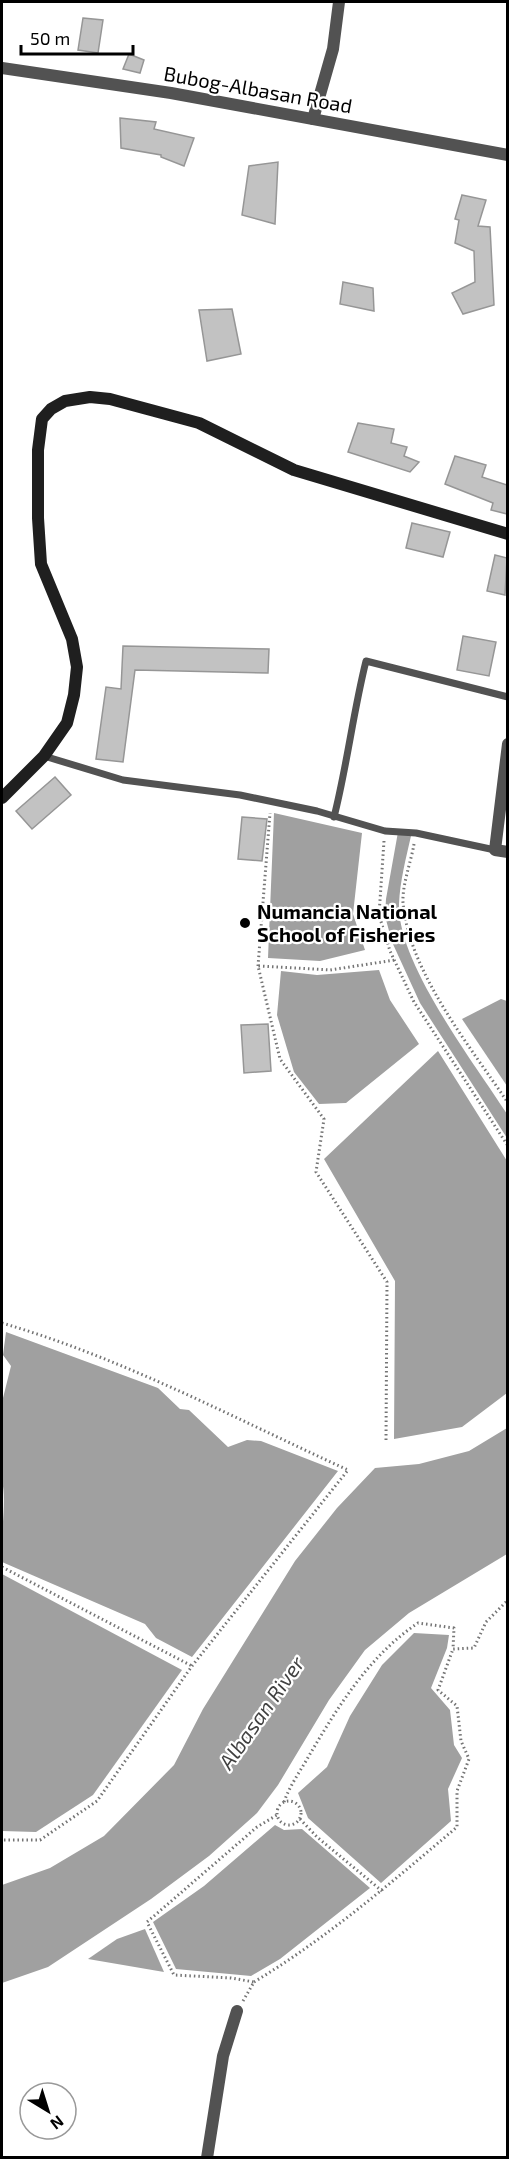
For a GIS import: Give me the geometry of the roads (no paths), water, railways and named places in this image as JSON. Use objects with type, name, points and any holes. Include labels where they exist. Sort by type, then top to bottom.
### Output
[{"type":"street","points":[[313,119],[333,49],[339,2]]},
{"type":"street","name":"Bubog-Albasan Road","points":[[2,68],[171,93],[507,155]]},
{"type":"street","points":[[2,798],[44,756],[67,723],[77,667],[72,639],[41,564],[38,518],[38,450],[42,419],[51,408],[65,400],[110,399],[199,423],[294,470],[507,534]]},
{"type":"street","points":[[501,851],[507,744]]},
{"type":"street","points":[[207,2157],[223,2056],[237,2011]]},
{"type":"lane","points":[[334,818],[348,761],[355,704],[366,661],[507,697]]},
{"type":"lane","points":[[44,756],[123,780],[274,801],[385,831],[416,833],[501,851]]},
{"type":"water","points":[[274,813],[362,833],[353,914],[365,950],[320,961],[268,958]]},
{"type":"water","points":[[398,832],[411,836],[399,904],[402,928],[411,955],[440,1012],[507,1114],[507,1138],[420,1003],[392,942],[385,916]]},
{"type":"water","points":[[379,970],[390,1000],[419,1044],[346,1103],[319,1104],[294,1072],[277,1015],[281,971],[317,975]]},
{"type":"water","points":[[501,999],[507,1001],[507,1086],[462,1019]]},
{"type":"water","points":[[438,1051],[507,1161],[507,1393],[462,1427],[394,1439],[395,1281],[324,1159]]},
{"type":"water","points":[[6,1332],[158,1388],[180,1409],[189,1410],[228,1447],[247,1440],[261,1441],[338,1471],[192,1657],[156,1638],[145,1624],[2,1562],[4,1498],[2,1402],[11,1366],[3,1355]]},
{"type":"water","name":"Albasan River","points":[[507,1428],[507,1554],[409,1613],[365,1650],[329,1700],[278,1785],[257,1813],[209,1856],[151,1899],[48,1967],[2,1983],[2,1885],[50,1868],[104,1836],[174,1765],[203,1709],[295,1561],[337,1508],[375,1468],[419,1464],[469,1451]]},
{"type":"water","points":[[2,1574],[182,1670],[93,1795],[36,1832],[2,1831]]},
{"type":"water","points":[[414,1633],[449,1635],[447,1648],[431,1688],[450,1710],[454,1745],[462,1758],[448,1789],[451,1821],[381,1883],[308,1818],[298,1793],[327,1767],[350,1716],[382,1665]]},
{"type":"water","points":[[275,1825],[284,1830],[302,1829],[370,1888],[280,1959],[251,1976],[176,1969],[153,1922],[204,1886]]},
{"type":"water","points":[[145,1929],[164,1972],[88,1959],[117,1939]]},
{"type":"place","name":"Numancia National School of Fisheries","points":[[245,923]]}]
